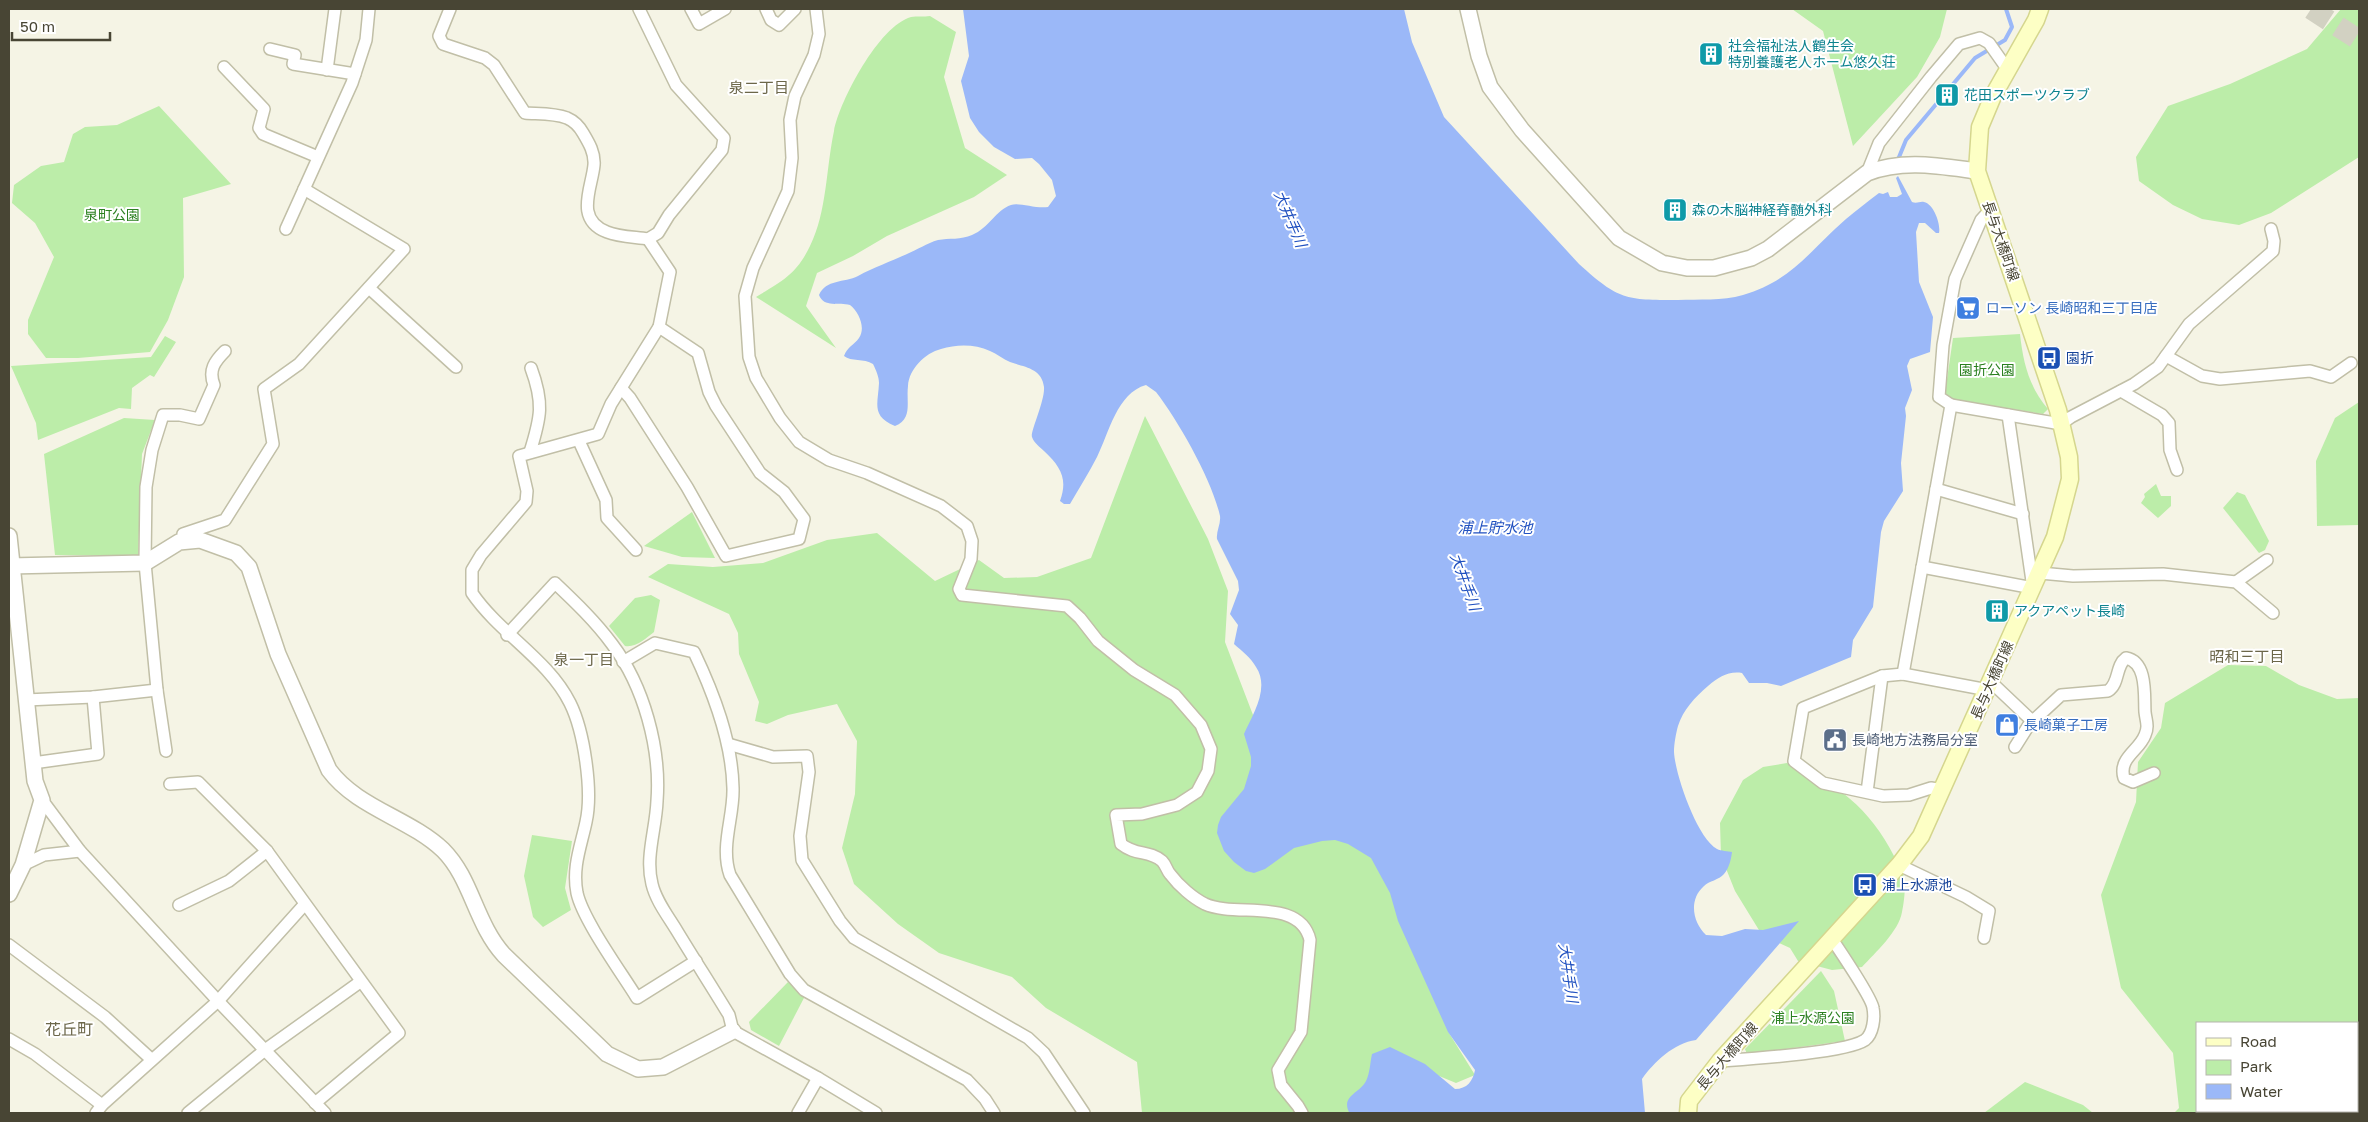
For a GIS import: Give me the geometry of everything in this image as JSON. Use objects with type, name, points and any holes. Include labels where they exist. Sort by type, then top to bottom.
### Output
[{"type":"main road","name":"長与大橋町線","points":[[1688,1113],[1689,1101],[1720,1061],[1899,865],[1921,836],[1990,686],[2055,537],[2070,479],[2069,457],[2061,424],[1977,171],[1980,127],[1993,96],[2040,9]]},
{"type":"street","points":[[327,70],[335,9]]},
{"type":"street","points":[[286,229],[355,74],[366,40],[369,9]]},
{"type":"street","points":[[450,9],[440,36],[444,44],[485,58],[494,65],[525,112],[556,115],[568,118],[578,124],[591,146],[594,164],[586,199],[588,211],[595,224],[606,232],[648,239],[658,233],[669,215],[722,150],[724,138],[676,85],[639,9]]},
{"type":"street","points":[[691,9],[699,24],[725,9]]},
{"type":"street","points":[[766,9],[771,20],[779,26],[795,9]]},
{"type":"street","points":[[816,9],[818,34],[814,55],[795,96],[790,120],[792,158],[788,191],[753,268],[745,296],[749,357],[756,378],[780,418],[798,442],[829,460],[867,473],[940,506],[967,526],[972,541],[971,559],[959,589],[962,595],[1067,606],[1080,618],[1098,641],[1134,670],[1175,695],[1201,725],[1211,749],[1208,771],[1197,792],[1177,805],[1142,814],[1116,815],[1121,844],[1130,852],[1148,854],[1163,862],[1169,874],[1189,893],[1206,904],[1229,909],[1277,912],[1301,922],[1308,930],[1310,940],[1301,1032],[1278,1070],[1281,1086],[1302,1113]]},
{"type":"street","points":[[1468,9],[1479,56],[1490,86],[1522,130],[1619,238],[1662,263],[1687,268],[1714,268],[1751,258],[1768,249],[1867,173],[1889,166],[1906,164],[1937,165],[1977,171]]},
{"type":"street","points":[[1867,173],[1879,143],[1959,44],[1980,38],[1989,43],[2008,70]]},
{"type":"street","points":[[270,49],[295,55],[293,64],[355,74]]},
{"type":"street","points":[[224,67],[264,109],[259,128],[264,134],[318,157]]},
{"type":"street","points":[[183,534],[225,520],[273,444],[264,389],[299,364],[404,249],[304,189]]},
{"type":"street","points":[[1991,209],[1980,220],[1955,280],[1943,344],[1939,396],[1950,405],[2061,424],[2071,416],[2121,391],[2158,368],[2189,324],[2272,251],[2274,240],[2271,229]]},
{"type":"street","points":[[648,239],[670,272],[659,327],[611,404],[598,434],[579,441],[519,456],[527,491],[526,502],[481,555],[472,570],[472,594],[507,634],[551,675],[570,703],[584,741],[587,777],[587,821],[579,845],[575,871],[577,894],[585,913],[636,998],[696,961]]},
{"type":"street","points":[[368,288],[456,367]]},
{"type":"street","points":[[621,388],[630,398],[687,487],[726,556],[798,539],[804,519],[784,492],[760,473],[716,406],[709,392],[698,353],[659,327]]},
{"type":"street","points":[[166,751],[157,690],[145,563],[146,487],[152,450],[163,415],[180,415],[199,419],[214,385],[211,379],[213,363],[225,351]]},
{"type":"street","points":[[2166,356],[2202,376],[2220,379],[2310,370],[2331,377],[2351,363]]},
{"type":"street","points":[[530,452],[540,421],[540,390],[531,368]]},
{"type":"street","points":[[2121,391],[2162,415],[2169,423],[2170,450],[2177,470]]},
{"type":"street","points":[[1903,674],[1950,405]]},
{"type":"street","points":[[1922,567],[2033,588],[2008,415]]},
{"type":"street","points":[[579,441],[606,500],[607,518],[636,550]]},
{"type":"street","points":[[1936,489],[2022,514]]},
{"type":"street","points":[[9,536],[10,565],[35,781],[42,800],[80,851],[218,1001],[325,1113]]},
{"type":"street","points":[[10,565],[145,563],[179,542],[200,540],[236,553],[249,567],[278,654],[329,770],[337,781],[349,791],[426,836],[444,851],[462,875],[490,940],[608,1054],[638,1069],[663,1068],[733,1031]]},
{"type":"street","points":[[2236,582],[2267,560]]},
{"type":"street","points":[[2040,573],[2073,576],[2163,574],[2236,582],[2273,613]]},
{"type":"street","points":[[507,634],[555,583],[592,620],[613,645],[643,704],[658,768],[657,802],[649,863],[652,885],[663,908],[729,1015],[733,1031],[818,1078],[876,1113]]},
{"type":"street","points":[[623,662],[654,643],[694,652],[709,683],[728,744],[733,788],[726,862],[730,875],[790,974],[804,990],[967,1080],[985,1099],[994,1113]]},
{"type":"street","points":[[2015,747],[2032,720],[2039,717],[2061,695],[2108,691],[2114,687],[2122,661],[2126,658],[2131,659],[2139,668],[2146,691],[2145,715],[2148,729],[2144,738],[2123,764],[2122,772],[2124,778],[2133,782],[2154,773]]},
{"type":"street","points":[[1943,790],[1931,788],[1909,795],[1892,795],[1823,783],[1794,761],[1803,708],[1882,676],[1903,674],[1990,686],[2032,720]]},
{"type":"street","points":[[1867,792],[1882,676]]},
{"type":"street","points":[[26,700],[93,697],[157,690]]},
{"type":"street","points":[[33,763],[98,754],[93,697]]},
{"type":"street","points":[[728,744],[773,757],[807,756],[809,772],[800,836],[802,860],[840,921],[854,938],[1028,1038],[1044,1053],[1084,1113]]},
{"type":"street","points":[[170,784],[198,782],[267,851],[360,982],[399,1033],[315,1103]]},
{"type":"street","points":[[9,894],[23,865],[42,800]]},
{"type":"street","points":[[23,865],[44,855],[80,851]]},
{"type":"street","points":[[179,905],[229,881],[267,851]]},
{"type":"street","points":[[1899,865],[1966,897],[1989,911],[1984,938]]},
{"type":"street","points":[[9,1039],[35,1054],[99,1109],[151,1059],[218,1001],[304,904]]},
{"type":"street","points":[[1720,1061],[1827,1050],[1853,1046],[1866,1040],[1872,1029],[1874,1007],[1832,939]]},
{"type":"street","points":[[9,944],[105,1017],[151,1059]]},
{"type":"street","points":[[188,1113],[265,1050],[360,982]]},
{"type":"street","points":[[798,1113],[818,1078]]},
{"type":"green space","points":[[1792,9],[1947,9],[1940,37],[1917,77],[1853,146],[1823,31]]},
{"type":"green space","points":[[2341,9],[2359,9],[2359,157],[2271,213],[2239,225],[2202,219],[2173,205],[2139,181],[2136,157],[2168,106],[2230,84],[2307,49]]},
{"type":"green space","points":[[930,16],[956,32],[944,77],[965,148],[1007,175],[974,197],[887,236],[853,256],[817,273],[806,306],[836,348],[756,297],[794,271],[810,246],[820,219],[834,131],[844,101],[863,66],[886,34],[899,23],[911,17]]},
{"type":"green space","name":"泉町公園","points":[[159,106],[231,184],[183,198],[184,277],[168,320],[150,352],[78,358],[46,358],[28,334],[28,320],[54,257],[35,223],[12,203],[14,185],[41,166],[64,162],[73,134],[85,127],[117,125]]},
{"type":"green space","name":"園折公園","points":[[2020,334],[2028,374],[2041,401],[2048,409],[2043,414],[1954,400],[1945,393],[1953,338]]},
{"type":"green space","points":[[165,336],[176,342],[154,377],[150,375],[132,388],[131,409],[119,408],[38,440],[36,423],[11,366],[151,357]]},
{"type":"green space","points":[[2359,402],[2359,525],[2317,526],[2316,461],[2335,418]]},
{"type":"green space","points":[[1145,416],[1208,539],[1228,591],[1225,642],[1263,741],[1299,817],[1380,856],[1449,1033],[1475,1075],[1456,1083],[1381,1052],[1373,1113],[1142,1113],[1137,1062],[1046,1008],[1012,977],[939,953],[898,924],[854,884],[842,848],[855,794],[857,741],[837,704],[788,715],[767,724],[755,721],[759,702],[739,654],[738,633],[729,614],[648,577],[668,564],[713,567],[763,563],[827,540],[877,533],[935,581],[979,560],[1004,578],[1037,577],[1091,558]]},
{"type":"green space","points":[[124,418],[155,420],[142,454],[138,556],[55,555],[44,454]]},
{"type":"green space","points":[[2156,484],[2161,496],[2171,496],[2171,506],[2158,518],[2141,503],[2145,497],[2144,494]]},
{"type":"green space","points":[[2237,492],[2245,495],[2269,541],[2265,550],[2259,553],[2223,508]]},
{"type":"green space","points":[[692,512],[715,558],[682,557],[644,546]]},
{"type":"green space","points":[[651,595],[660,600],[654,632],[633,646],[625,646],[609,626],[635,598]]},
{"type":"green space","points":[[2228,665],[2266,666],[2299,685],[2337,699],[2359,698],[2359,1113],[2174,1113],[2179,1108],[2173,1053],[2121,988],[2101,895],[2136,802],[2138,762],[2161,728],[2165,703]]},
{"type":"green space","points":[[1787,763],[1821,778],[1863,811],[1885,839],[1903,874],[1905,894],[1900,919],[1886,941],[1862,967],[1832,970],[1798,961],[1790,948],[1762,935],[1735,891],[1721,856],[1720,823],[1743,780],[1763,767]]},
{"type":"green space","points":[[532,835],[572,841],[565,888],[571,910],[543,927],[533,917],[524,876]]},
{"type":"green space","name":"浦上水源公園","points":[[1821,971],[1834,991],[1845,1041],[1747,1054],[1745,1049]]},
{"type":"green space","points":[[788,982],[805,996],[779,1046],[751,1030],[749,1022]]},
{"type":"green space","points":[[2025,1082],[2083,1105],[2093,1113],[1984,1113]]},
{"type":"water","name":"浦上貯水池","points":[[963,9],[1404,9],[1412,42],[1444,117],[1579,264],[1604,285],[1624,296],[1660,300],[1719,299],[1735,297],[1760,289],[1788,273],[1846,219],[1879,193],[1888,192],[1890,197],[1897,197],[1902,194],[1896,178],[1898,176],[1912,202],[1924,202],[1934,211],[1938,220],[1939,233],[1936,233],[1925,223],[1919,223],[1916,232],[1919,282],[1933,317],[1930,352],[1910,359],[1907,366],[1912,390],[1905,408],[1906,416],[1901,463],[1903,491],[1884,521],[1881,532],[1873,607],[1853,640],[1851,657],[1781,686],[1767,683],[1749,683],[1742,673],[1724,675],[1708,686],[1690,704],[1680,720],[1676,735],[1675,762],[1688,805],[1709,843],[1717,849],[1732,852],[1730,864],[1724,874],[1704,886],[1696,898],[1694,911],[1698,924],[1706,935],[1722,936],[1745,929],[1763,930],[1799,921],[1696,1040],[1680,1045],[1665,1054],[1642,1079],[1645,1113],[1349,1112],[1347,1102],[1366,1081],[1372,1054],[1390,1047],[1425,1064],[1455,1089],[1463,1088],[1469,1084],[1475,1070],[1448,1032],[1398,921],[1390,893],[1371,858],[1348,844],[1335,840],[1322,841],[1294,848],[1265,869],[1254,873],[1246,871],[1224,851],[1217,833],[1218,825],[1221,817],[1244,789],[1251,766],[1251,757],[1244,734],[1259,701],[1261,692],[1260,675],[1254,664],[1234,644],[1238,625],[1230,614],[1239,590],[1238,581],[1217,539],[1220,516],[1216,502],[1194,452],[1175,419],[1156,392],[1146,385],[1136,389],[1121,405],[1091,469],[1070,504],[1064,504],[1060,501],[1063,480],[1059,468],[1032,437],[1044,387],[1040,376],[1032,369],[1010,362],[993,352],[978,347],[953,346],[941,349],[924,358],[911,374],[908,386],[908,409],[901,423],[895,426],[887,422],[879,414],[877,403],[879,381],[873,364],[844,356],[861,334],[862,325],[859,316],[850,305],[824,302],[819,295],[822,290],[826,286],[858,276],[934,241],[964,238],[972,235],[983,228],[1006,207],[1018,204],[1048,207],[1056,196],[1052,180],[1039,164],[1032,158],[1015,159],[994,147],[979,132],[970,118],[961,81],[969,56]]},
{"type":"waterway","points":[[1897,162],[1906,140],[1975,58],[2005,40],[2012,27],[2006,9]]},
{"type":"tunnel","points":[[2311,9],[2359,40]]},
{"type":"place","name":"社会福祉法人鶴生会 特別養護老人ホーム悠久荘","points":[[1711,54]]},
{"type":"place","name":"花田スポーツクラブ","points":[[1947,95]]},
{"type":"place","name":"森の木脳神経脊髄外科","points":[[1675,210]]},
{"type":"place","name":"ローソン 長崎昭和三丁目店","points":[[1968,308]]},
{"type":"place","name":"園折","points":[[2049,358]]},
{"type":"place","name":"アクアペット長崎","points":[[1997,611]]},
{"type":"place","name":"長崎菓子工房","points":[[2007,725]]},
{"type":"place","name":"長崎地方法務局分室","points":[[1835,740]]},
{"type":"place","name":"浦上水源池","points":[[1865,885]]},
{"type":"district","name":"泉二丁目","points":[[759,88]]},
{"type":"district","name":"昭和三丁目","points":[[2247,657]]},
{"type":"district","name":"泉一丁目","points":[[584,660]]},
{"type":"district","name":"花丘町","points":[[69,1029]]},
{"type":"water label","name":"大井手川","points":[[1290,219]]},
{"type":"water label","name":"大井手川","points":[[1465,582]]},
{"type":"water label","name":"大井手川","points":[[1568,973]]}]
